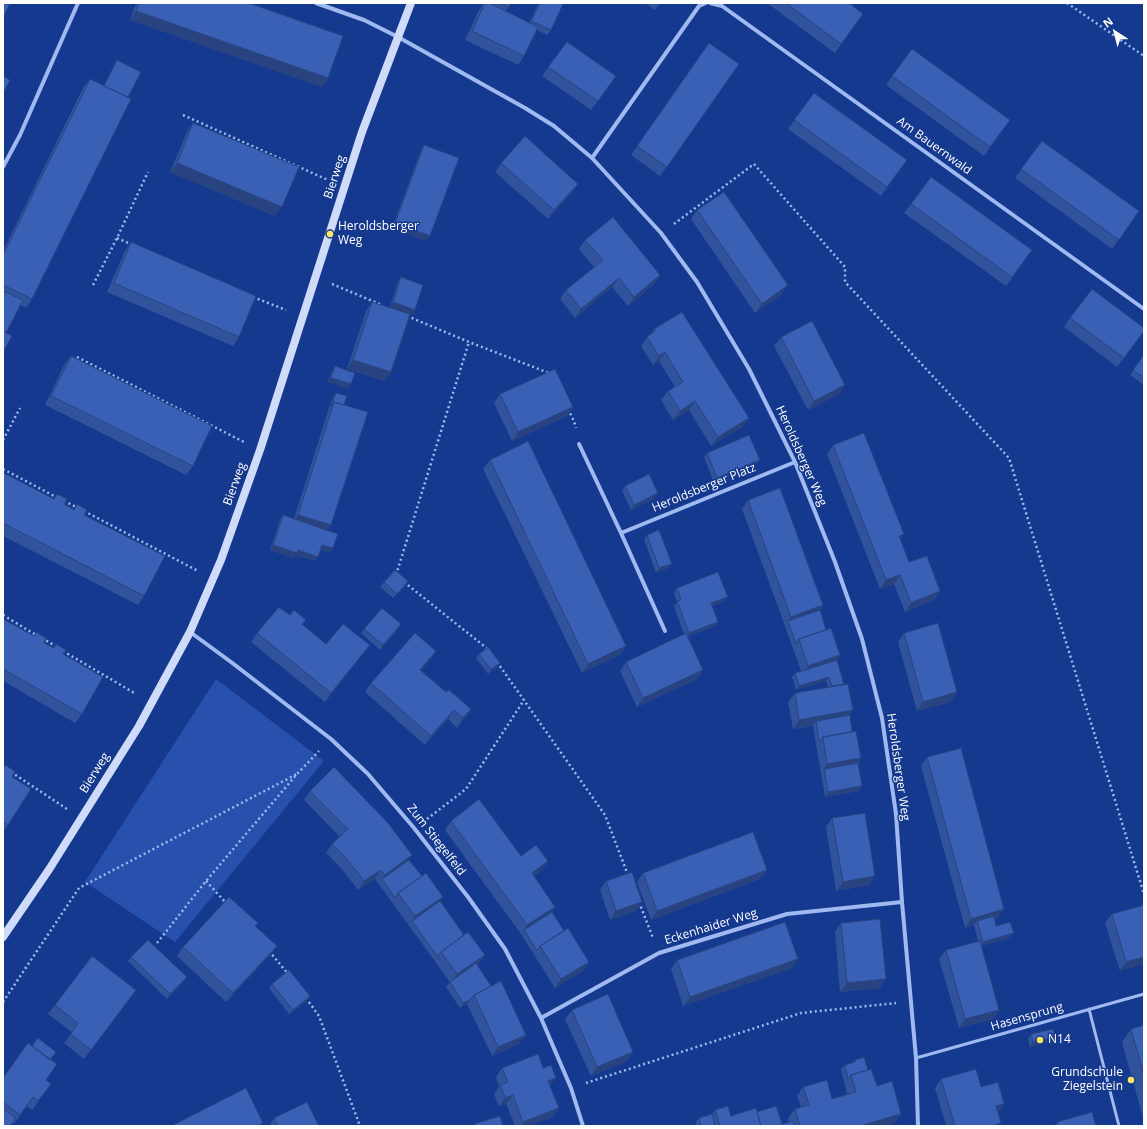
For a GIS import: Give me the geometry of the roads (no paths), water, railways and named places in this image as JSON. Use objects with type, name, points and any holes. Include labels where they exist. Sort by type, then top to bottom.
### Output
[{"type":"main road","name":"Bierweg","points":[[3,937],[50,868],[152,704],[190,632],[223,554],[260,450],[362,132],[411,3]]},
{"type":"street","points":[[3,167],[20,135],[78,3]]},
{"type":"street","name":"Heroldsberger Weg","points":[[316,3],[364,20],[398,37],[525,108],[554,126],[592,158],[661,233],[697,282],[749,369],[795,462],[835,562],[862,639],[882,718],[896,814],[910,1002],[916,1058],[918,1126]]},
{"type":"street","points":[[592,158],[699,6],[706,3]]},
{"type":"street","name":"Am Bauernwald","points":[[710,3],[722,6],[1144,309]]},
{"type":"street","points":[[579,444],[665,631]]},
{"type":"street","name":"Heroldsberger Platz","points":[[621,533],[795,462]]},
{"type":"street","name":"Zum Stiegelfeld","points":[[190,632],[331,739],[368,774],[414,828],[468,897],[505,949],[541,1018],[571,1088],[583,1126]]},
{"type":"street","name":"Eckenhaider Weg","points":[[541,1018],[659,953],[787,914],[902,902]]},
{"type":"lane","name":"Hasensprung","points":[[916,1058],[1144,994]]},
{"type":"lane","points":[[1089,1009],[1119,1126]]},
{"type":"place","name":"Heroldsberger Weg","points":[[330,234]]},
{"type":"place","name":"N14","points":[[1040,1040]]},
{"type":"place","name":"Grundschule Ziegelstein","points":[[1131,1080]]}]
